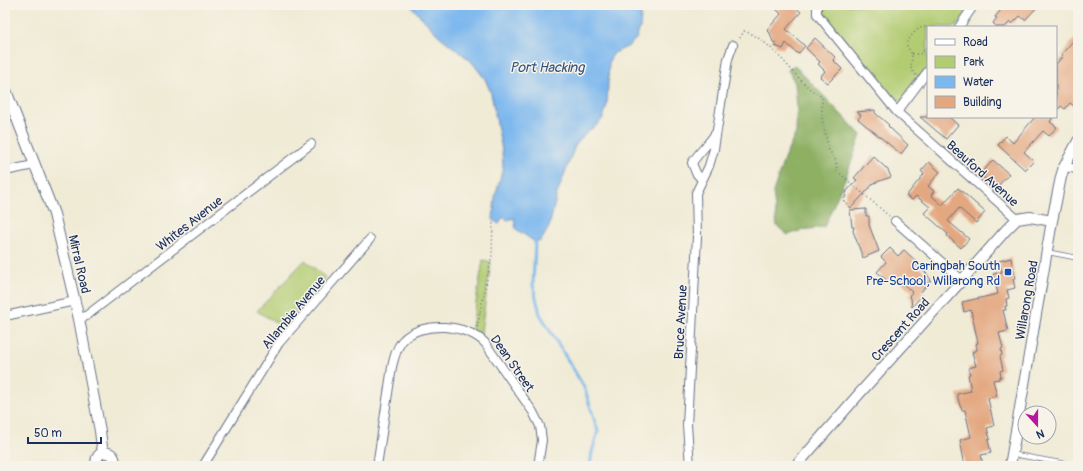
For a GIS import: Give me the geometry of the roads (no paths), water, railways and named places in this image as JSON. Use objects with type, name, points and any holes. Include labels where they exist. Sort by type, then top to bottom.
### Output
[{"type":"street","name":"Beauford Avenue","points":[[816,5],[817,14],[898,112],[1017,219]]},
{"type":"street","points":[[960,26],[974,5]]},
{"type":"street","name":"Bruce Avenue","points":[[690,466],[687,425],[696,236],[696,193],[709,166],[714,149],[728,60],[733,45]]},
{"type":"street","points":[[898,112],[927,72]]},
{"type":"street","name":"Mirral Road","points":[[5,88],[54,214],[80,319],[104,453]]},
{"type":"street","name":"Bruce Avenue","points":[[702,180],[696,173],[692,163],[698,154],[709,144],[717,130]]},
{"type":"street","name":"Willarong Road","points":[[1010,466],[1052,221],[1064,167],[1078,141]]},
{"type":"street","name":"Whites Avenue","points":[[80,319],[86,316],[311,144]]},
{"type":"street","points":[[5,171],[34,165]]},
{"type":"street","points":[[1064,167],[1078,169]]},
{"type":"street","points":[[1017,219],[1030,217],[1052,221]]},
{"type":"street","name":"Crescent Road","points":[[796,466],[1017,219]]},
{"type":"street","points":[[895,221],[962,280]]},
{"type":"street","name":"Allambie Avenue","points":[[203,466],[279,343],[370,239]]},
{"type":"street","points":[[5,316],[75,301]]},
{"type":"street","name":"Dean Street","points":[[377,466],[392,367],[396,352],[402,342],[413,333],[427,328],[459,329],[480,338],[485,343],[540,426],[542,440],[538,466]]},
{"type":"street","points":[[97,466],[97,458],[104,453],[107,453],[112,456],[115,466]]},
{"type":"lane","points":[[1047,252],[1078,258]]},
{"type":"lane","points":[[1012,454],[1078,466]]},
{"type":"water","name":"Port Hacking","points":[[410,5],[642,5],[640,28],[636,39],[629,46],[614,53],[609,61],[607,105],[603,118],[584,135],[575,146],[557,194],[549,227],[541,241],[535,242],[516,229],[514,218],[507,220],[503,217],[499,224],[493,220],[495,197],[503,168],[502,150],[491,93],[485,79],[471,61],[439,36]]},
{"type":"waterway","points":[[535,242],[533,285],[540,314],[584,387],[598,431],[590,466]]},
{"type":"place","name":"Caringbah South Pre-School, Willarong Rd","points":[[1008,272]]}]
